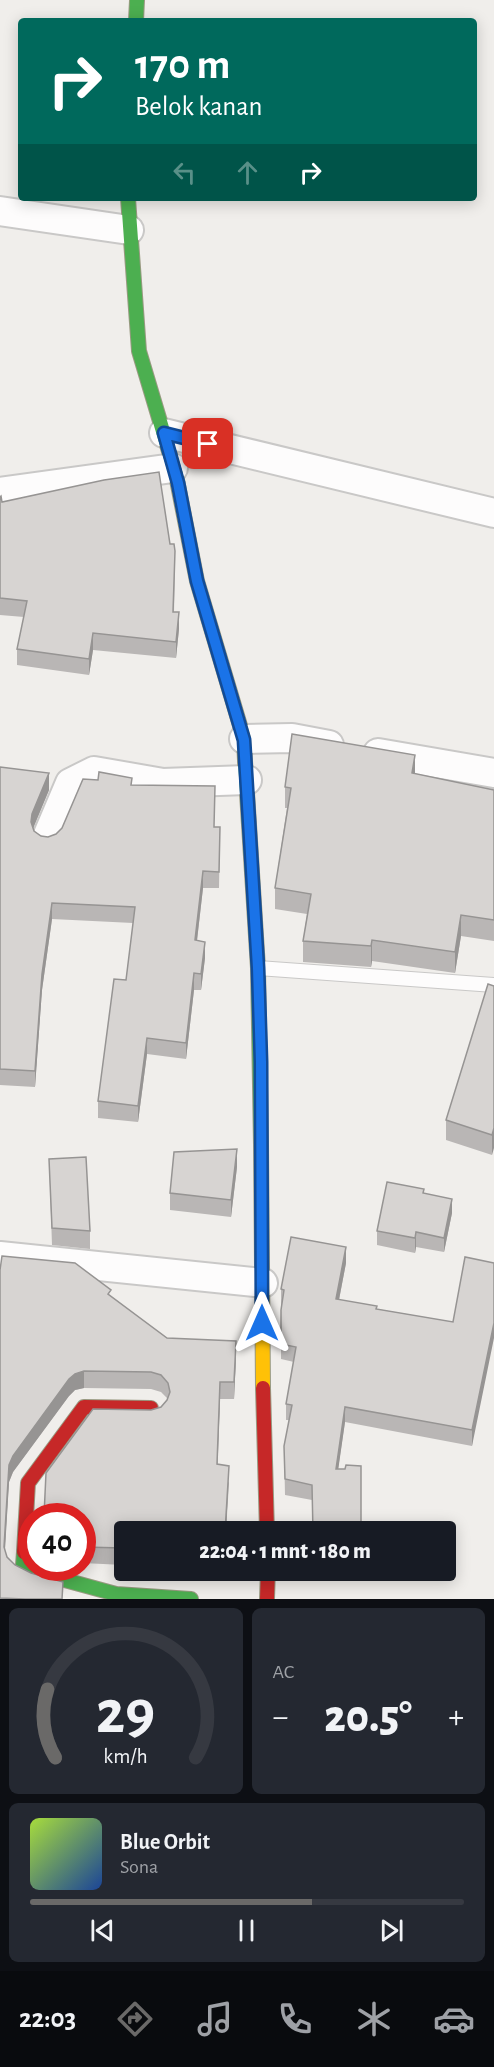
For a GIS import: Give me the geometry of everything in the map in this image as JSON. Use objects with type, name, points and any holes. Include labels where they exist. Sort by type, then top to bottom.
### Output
[{"type":"street","points":[[136,18],[137,0]]},
{"type":"street","points":[[128,201],[139,351],[173,468],[197,581],[244,740],[258,968],[261,1062],[262,1364],[267,1521]]},
{"type":"street","points":[[0,211],[129,230]]},
{"type":"street","points":[[164,433],[494,513]]},
{"type":"street","points":[[0,492],[173,468]]},
{"type":"street","points":[[244,740],[292,738],[494,773]]},
{"type":"street","points":[[47,837],[70,783],[94,771],[163,783],[247,780]]},
{"type":"street","points":[[0,1256],[262,1282]]},
{"type":"street","points":[[151,1408],[84,1407],[28,1483],[23,1565],[39,1573],[116,1594],[191,1599]]},
{"type":"street","points":[[267,1599],[268,1581]]},
{"type":"lane","points":[[258,968],[494,985]]},
{"type":"building","points":[[159,472],[170,544],[174,544],[175,551],[173,612],[179,612],[176,642],[93,633],[89,659],[17,649],[27,601],[0,598],[0,497],[2,502],[104,480]]},
{"type":"building","points":[[292,734],[415,755],[412,773],[494,790],[494,920],[461,915],[455,952],[372,940],[371,946],[303,941],[311,894],[275,888],[291,788],[285,787]]},
{"type":"building","points":[[0,767],[49,773],[32,814],[31,822],[34,831],[41,836],[48,837],[56,834],[62,828],[83,779],[98,780],[99,772],[132,778],[131,785],[215,786],[214,827],[220,827],[219,872],[203,871],[195,940],[205,942],[201,974],[194,973],[186,1043],[147,1038],[138,1106],[98,1101],[114,979],[126,980],[135,907],[52,903],[42,974],[35,1071],[0,1069]]},
{"type":"building","points":[[488,984],[494,986],[494,1128],[492,1135],[446,1120]]},
{"type":"building","points":[[237,1149],[231,1200],[170,1193],[174,1152]]},
{"type":"building","points":[[86,1157],[90,1231],[52,1228],[49,1159]]},
{"type":"building","points":[[387,1182],[424,1189],[423,1193],[452,1199],[444,1238],[416,1232],[415,1238],[377,1231]]},
{"type":"building","points":[[291,1237],[346,1247],[336,1299],[377,1306],[376,1309],[453,1322],[465,1257],[494,1263],[494,1323],[472,1430],[345,1407],[336,1469],[345,1469],[346,1465],[361,1466],[361,1521],[313,1521],[312,1485],[285,1479],[284,1446],[292,1405],[286,1404],[296,1347],[281,1344],[281,1310],[284,1290],[281,1289]]},
{"type":"building","points":[[2,1256],[75,1263],[111,1290],[108,1294],[167,1338],[236,1341],[234,1382],[220,1382],[217,1464],[229,1466],[226,1521],[114,1521],[114,1548],[96,1547],[96,1503],[45,1503],[46,1473],[93,1409],[151,1410],[161,1407],[170,1392],[168,1383],[161,1375],[151,1372],[84,1371],[75,1374],[13,1456],[9,1465],[4,1547],[7,1557],[18,1566],[18,1581],[63,1582],[62,1599],[0,1598],[0,1270]]},
{"type":"traffic: fast","points":[[136,18],[137,0]]},
{"type":"traffic: fast","points":[[128,201],[139,351],[176,475]]},
{"type":"traffic: fast","points":[[245,761],[258,968],[261,1144]]},
{"type":"traffic: fast","points":[[68,1581],[116,1594],[191,1599]]},
{"type":"traffic: slow","points":[[176,475],[197,581],[244,739],[245,761]]},
{"type":"traffic: slow","points":[[261,1144],[263,1388]]},
{"type":"traffic: jam","points":[[263,1388],[267,1521]]},
{"type":"traffic: jam","points":[[27,1503],[28,1483],[84,1407],[151,1408]]},
{"type":"traffic: jam","points":[[267,1599],[268,1581]]},
{"type":"route","points":[[208,444],[164,433],[178,483],[197,581],[244,740],[258,968],[261,1062],[262,1323]]}]
